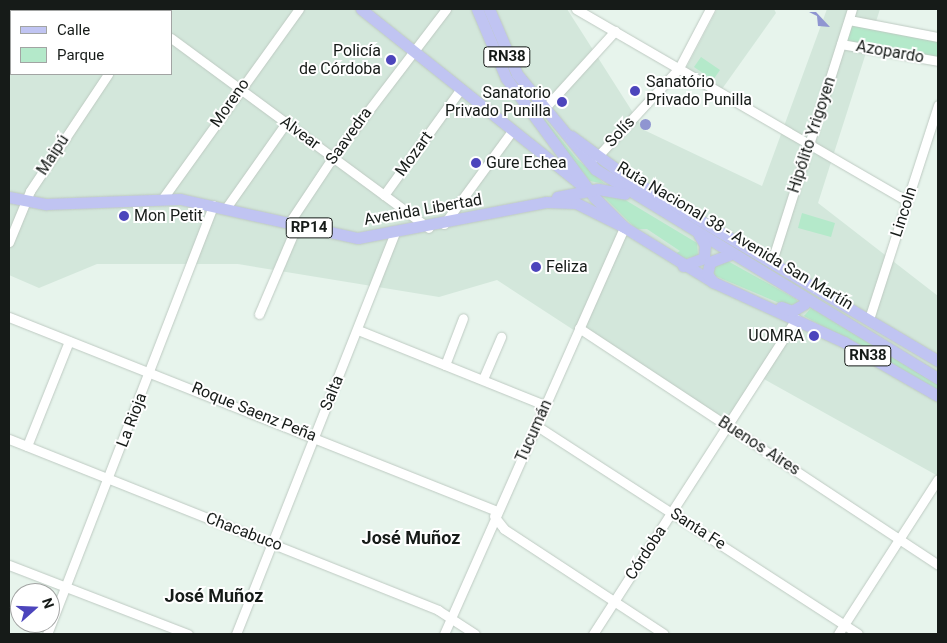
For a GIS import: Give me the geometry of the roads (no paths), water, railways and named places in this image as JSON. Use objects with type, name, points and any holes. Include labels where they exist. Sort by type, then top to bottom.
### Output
[{"type":"main road","points":[[361,9],[564,174],[590,190]]},
{"type":"main road","name":"RN38","points":[[476,9],[502,71],[590,190],[624,227],[684,266],[713,282],[796,319],[938,396]]},
{"type":"main road","name":"Ruta Nacional 38 - Avenida San Martín","points":[[489,9],[508,58],[535,100],[588,164],[661,212],[806,302],[848,324],[937,376]]},
{"type":"main road","points":[[551,120],[597,157],[938,361]]},
{"type":"main road","points":[[530,146],[544,130]]},
{"type":"main road","points":[[551,200],[565,190],[564,174]]},
{"type":"main road","name":"Avenida Libertad","points":[[9,197],[24,201],[56,204],[163,198],[213,205],[352,237],[394,234],[429,228],[590,190]]},
{"type":"main road","name":"RP14","points":[[590,190],[618,191],[643,200]]},
{"type":"main road","name":"Avenida Libertad","points":[[551,200],[576,203],[624,227]]},
{"type":"main road","points":[[661,212],[668,201]]},
{"type":"main road","points":[[684,266],[704,258],[705,245],[698,234]]},
{"type":"main road","points":[[717,246],[723,234]]},
{"type":"main road","points":[[713,282],[708,274],[710,262],[731,254]]},
{"type":"main road","points":[[796,319],[814,286]]},
{"type":"main road","points":[[742,296],[792,311],[806,302]]},
{"type":"main road","points":[[848,324],[870,320]]},
{"type":"main road","points":[[870,320],[879,342]]},
{"type":"street","name":"Moreno","points":[[163,198],[299,9]]},
{"type":"street","name":"Saavedra","points":[[259,314],[293,224],[333,157],[412,51],[446,9]]},
{"type":"street","points":[[576,9],[810,143],[907,201]]},
{"type":"street","name":"Hipólito Yrigoyen","points":[[772,261],[852,9]]},
{"type":"street","name":"Solís","points":[[597,157],[679,68],[707,10]]},
{"type":"street","name":"Azopardo","points":[[849,20],[938,37]]},
{"type":"street","points":[[543,110],[615,31]]},
{"type":"street","name":"Alvear","points":[[172,39],[429,228]]},
{"type":"street","name":"Azopardo","points":[[841,44],[938,61]]},
{"type":"street","name":"Maipú","points":[[9,242],[24,201],[107,75]]},
{"type":"street","name":"Mozart","points":[[384,195],[460,90]]},
{"type":"street","name":"Lincoln","points":[[870,320],[938,105]]},
{"type":"street","points":[[226,208],[286,123]]},
{"type":"street","points":[[443,225],[512,131]]},
{"type":"street","name":"La Rioja","points":[[47,634],[109,480],[213,205]]},
{"type":"street","name":"Tucumán","points":[[444,634],[624,227]]},
{"type":"street","name":"Salta","points":[[236,634],[358,330],[394,234]]},
{"type":"street","name":"Roque Saenz Peña","points":[[9,317],[314,436],[496,514],[504,530],[664,634]]},
{"type":"street","points":[[445,365],[462,318]]},
{"type":"street","name":"Córdoba","points":[[593,634],[729,427],[796,319]]},
{"type":"street","name":"Buenos Aires","points":[[579,328],[938,564]]},
{"type":"street","points":[[358,330],[545,405]]},
{"type":"street","points":[[483,379],[501,337]]},
{"type":"street","points":[[27,446],[69,341]]},
{"type":"street","name":"Santa Fe","points":[[537,426],[673,512],[858,634]]},
{"type":"street","name":"Chacabuco","points":[[9,439],[109,480],[273,542],[451,618],[475,634]]},
{"type":"street","points":[[838,634],[938,479]]},
{"type":"street","points":[[9,565],[188,634]]},
{"type":"water","points":[[809,12],[816,12],[830,27],[818,26],[817,16]]},
{"type":"water","points":[[645,118],[651,124],[645,130],[639,124]]},
{"type":"place","name":"Policía de Córdoba","points":[[391,60]]},
{"type":"place","name":"Sanatório Privado Punilla","points":[[635,91]]},
{"type":"place","name":"Sanatorio Privado Punilla","points":[[562,102]]},
{"type":"place","name":"Gure Echea","points":[[476,163]]},
{"type":"place","name":"Mon Petit","points":[[124,216]]},
{"type":"place","name":"Feliza","points":[[536,267]]},
{"type":"place","name":"UOMRA","points":[[814,336]]},
{"type":"district","name":"José Muñoz","points":[[411,538]]},
{"type":"district","name":"José Muñoz","points":[[214,596]]}]
